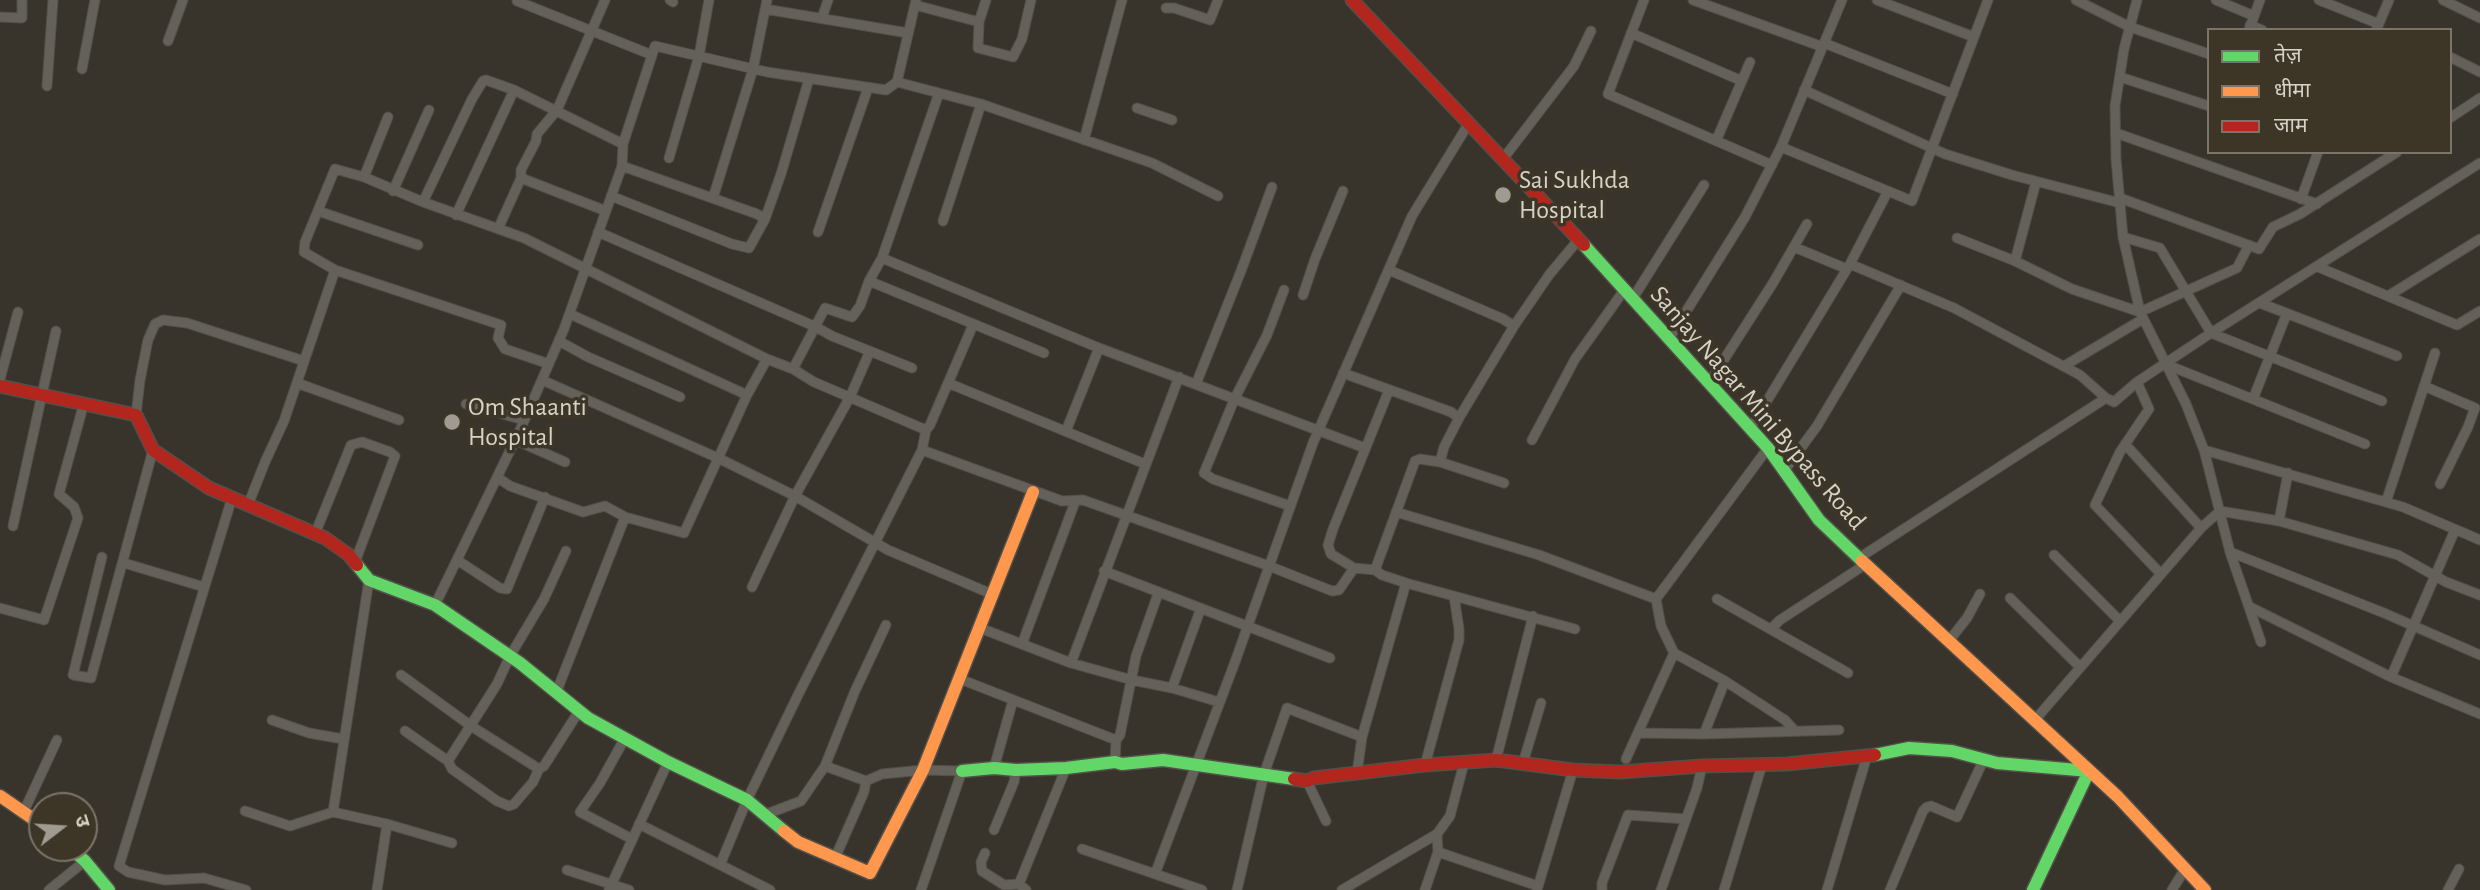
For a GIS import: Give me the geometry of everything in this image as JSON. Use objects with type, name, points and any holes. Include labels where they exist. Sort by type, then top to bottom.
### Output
[{"type":"street","points":[[0,17],[22,18],[23,0]]},
{"type":"street","points":[[47,86],[53,0]]},
{"type":"street","points":[[82,69],[95,0]]},
{"type":"street","points":[[168,41],[183,0]]},
{"type":"street","points":[[498,229],[537,134],[556,110],[605,0]]},
{"type":"street","points":[[668,158],[699,56],[709,0]]},
{"type":"street","points":[[822,18],[828,0]]},
{"type":"street","points":[[986,0],[979,22],[978,48],[1013,57],[1022,39],[1031,0]]},
{"type":"street","points":[[1084,140],[1122,0]]},
{"type":"street","points":[[1166,8],[1174,8],[1210,20],[1218,0]]},
{"type":"street","name":"Sanjay Nagar Mini Bypass Road","points":[[1352,0],[1579,239],[1768,448],[1819,520],[2118,797],[2205,890]]},
{"type":"street","points":[[1644,0],[1608,94],[1772,165]]},
{"type":"street","points":[[1693,0],[1952,94]]},
{"type":"street","points":[[1669,339],[1745,217],[1782,147],[1843,0]]},
{"type":"street","points":[[1877,0],[1973,37]]},
{"type":"street","points":[[1782,147],[1912,201],[1988,0]]},
{"type":"street","points":[[2076,0],[2130,27],[2207,53]]},
{"type":"street","points":[[2137,0],[2115,106],[2123,237],[2141,315],[2186,404],[2204,450],[2230,552],[2261,642]]},
{"type":"street","points":[[2216,0],[2251,24],[2260,0]]},
{"type":"street","points":[[2319,0],[2378,27],[2389,0]]},
{"type":"street","points":[[2443,0],[2480,18]]},
{"type":"street","points":[[517,1],[652,55]]},
{"type":"street","points":[[435,605],[515,440],[570,314],[622,166],[623,144],[655,46],[753,69],[886,90],[897,82],[915,3],[979,22]]},
{"type":"street","points":[[713,198],[753,69],[766,5],[908,33]]},
{"type":"street","points":[[1503,159],[1574,66],[1591,31]]},
{"type":"street","points":[[1631,33],[1742,81]]},
{"type":"street","points":[[2452,58],[2480,72]]},
{"type":"street","points":[[1716,141],[1750,62]]},
{"type":"street","points":[[2120,77],[2207,105]]},
{"type":"street","points":[[611,195],[732,244],[749,248],[765,219],[781,174],[809,79]]},
{"type":"street","points":[[423,202],[483,81],[492,80],[623,144]]},
{"type":"street","points":[[897,82],[981,104],[1152,163],[1218,196]]},
{"type":"street","points":[[818,232],[868,88]]},
{"type":"street","points":[[456,215],[514,90]]},
{"type":"street","points":[[1804,90],[1932,149],[2036,182],[2120,200],[2259,249],[2273,227],[2317,204],[2394,154]]},
{"type":"street","points":[[793,369],[825,308],[852,317],[860,306],[869,281],[882,258],[939,93]]},
{"type":"street","points":[[2452,116],[2480,99]]},
{"type":"street","points":[[943,221],[981,104]]},
{"type":"street","points":[[1137,108],[1171,120]]},
{"type":"street","points":[[393,191],[429,110]]},
{"type":"street","points":[[364,177],[388,117]]},
{"type":"street","points":[[1155,874],[1318,429],[1412,216],[1469,123]]},
{"type":"street","points":[[2116,133],[2317,204]]},
{"type":"street","points":[[2301,199],[2317,154]]},
{"type":"street","points":[[1794,247],[1901,285],[1954,308],[2080,375],[2113,402],[2137,382],[2211,333],[2480,163]]},
{"type":"street","points":[[622,166],[765,219]]},
{"type":"street","points":[[549,364],[505,349],[498,338],[501,325],[335,270],[309,256],[303,250],[335,169],[364,177],[393,191],[524,238],[767,359],[793,369],[814,382],[926,430]]},
{"type":"street","points":[[521,178],[606,211]]},
{"type":"street","points":[[2015,261],[2036,182]]},
{"type":"street","points":[[1532,440],[1575,359],[1629,294],[1704,185]]},
{"type":"street","points":[[1196,384],[1272,187]]},
{"type":"street","points":[[1303,295],[1343,191]]},
{"type":"street","points":[[1750,429],[1848,266],[1888,191]]},
{"type":"street","points":[[318,211],[418,245]]},
{"type":"street","points":[[1709,383],[1807,224]]},
{"type":"street","points":[[598,232],[832,336],[912,368]]},
{"type":"street","points":[[2123,237],[2160,248],[2211,333],[2382,401]]},
{"type":"street","points":[[1957,238],[2015,261],[2072,289],[2141,315]]},
{"type":"street","points":[[1440,462],[1444,447],[1459,418],[1514,326],[1549,275],[1579,239]]},
{"type":"street","points":[[2388,296],[2480,239]]},
{"type":"street","points":[[2064,366],[2141,315],[2237,268],[2249,245]]},
{"type":"street","points":[[882,258],[1099,348],[1365,448]]},
{"type":"street","points":[[2318,267],[2457,325],[2480,311]]},
{"type":"street","points":[[248,505],[284,421],[335,270]]},
{"type":"street","points":[[1389,270],[1514,326]]},
{"type":"street","points":[[869,281],[1044,354]]},
{"type":"street","points":[[1784,471],[1817,426],[1901,285]]},
{"type":"street","points":[[1284,290],[1204,473],[1290,506]]},
{"type":"street","points":[[2260,303],[2397,356]]},
{"type":"street","points":[[0,379],[18,313]]},
{"type":"street","points":[[2253,399],[2287,313]]},
{"type":"street","points":[[570,314],[747,395]]},
{"type":"street","points":[[304,361],[187,323],[163,320],[155,324],[148,340],[136,415],[153,450],[209,488],[315,534],[349,555],[369,580],[435,605],[510,656],[579,711],[668,762],[747,800],[798,842],[870,873],[923,770],[1032,492]]},
{"type":"street","points":[[720,865],[747,800],[798,695],[922,450],[926,430],[973,325]]},
{"type":"street","points":[[13,526],[55,331]]},
{"type":"street","points":[[559,341],[588,357],[680,397]]},
{"type":"street","points":[[1066,431],[1099,348]]},
{"type":"street","points":[[752,587],[795,496],[850,397],[870,351]]},
{"type":"street","points":[[2386,502],[2435,353]]},
{"type":"street","points":[[497,477],[510,486],[583,512],[605,506],[625,517],[684,533],[747,395],[767,359]]},
{"type":"street","points":[[2165,364],[2365,444]]},
{"type":"street","points":[[1343,373],[1451,412],[1459,418]]},
{"type":"street","points":[[1071,663],[1178,377]]},
{"type":"street","points":[[541,380],[718,458],[795,496],[877,541],[888,550],[994,594]]},
{"type":"street","points":[[2137,382],[2149,409],[2125,444],[2095,505],[2161,574]]},
{"type":"street","points":[[297,383],[399,420]]},
{"type":"street","points":[[948,383],[1145,464]]},
{"type":"street","points":[[0,386],[136,415]]},
{"type":"street","points":[[2424,386],[2475,408],[2440,484]]},
{"type":"street","points":[[1389,390],[1328,545],[1331,554],[1354,568],[1376,570],[1382,575],[1406,583],[1575,629]]},
{"type":"street","points":[[1772,628],[1862,561],[2106,398]]},
{"type":"street","points":[[0,608],[44,620],[78,518],[75,507],[60,495],[84,403]]},
{"type":"street","points":[[466,404],[524,420]]},
{"type":"street","points":[[2468,427],[2480,433]]},
{"type":"street","points":[[515,440],[565,462]]},
{"type":"street","points":[[315,534],[351,445],[362,442],[390,452],[395,456],[355,562]]},
{"type":"street","points":[[2125,444],[2201,528]]},
{"type":"street","points":[[1768,448],[1656,599],[1661,625],[1674,653],[1725,681],[1785,720],[1795,731]]},
{"type":"street","points":[[102,557],[73,675],[91,678],[153,450]]},
{"type":"street","points":[[922,450],[1032,492],[1062,501],[1083,500],[1332,591],[1339,590],[1354,568]]},
{"type":"street","points":[[2204,450],[2403,507],[2480,540]]},
{"type":"street","points":[[1376,570],[1415,461],[1420,459],[1440,462],[1504,483]]},
{"type":"street","points":[[2279,521],[2288,473]]},
{"type":"street","points":[[457,560],[500,588],[507,589],[545,497]]},
{"type":"street","points":[[232,498],[119,866],[128,872],[165,880],[204,878],[246,890]]},
{"type":"street","points":[[1022,644],[1075,502]]},
{"type":"street","points":[[2034,721],[2201,528],[2220,511]]},
{"type":"street","points":[[2220,511],[2279,521],[2398,555],[2434,575],[2480,595]]},
{"type":"street","points":[[1396,512],[1539,555],[1656,599]]},
{"type":"street","points":[[556,693],[625,517]]},
{"type":"street","points":[[2391,677],[2455,530]]},
{"type":"street","points":[[448,761],[497,684],[510,656],[544,599],[566,551]]},
{"type":"street","points":[[2230,552],[2480,655]]},
{"type":"street","points":[[2054,555],[2120,621]]},
{"type":"street","points":[[124,563],[204,587]]},
{"type":"street","points":[[1104,571],[1331,657]]},
{"type":"street","points":[[333,812],[369,580]]},
{"type":"street","points":[[1357,773],[1363,737],[1406,583]]},
{"type":"street","points":[[1115,762],[1116,740],[1120,736],[1136,656],[1158,593]]},
{"type":"street","points":[[1948,642],[1967,618],[1980,594]]},
{"type":"street","points":[[1425,765],[1459,640],[1454,596]]},
{"type":"street","points":[[2010,598],[2080,667]]},
{"type":"street","points":[[1717,599],[1849,673]]},
{"type":"street","points":[[2250,607],[2391,677],[2480,715]]},
{"type":"street","points":[[1172,688],[1201,608]]},
{"type":"street","points":[[1496,760],[1533,616]]},
{"type":"street","points":[[764,815],[801,801],[825,766],[855,691],[886,625]]},
{"type":"street","points":[[980,628],[1071,663],[1219,702]]},
{"type":"street","points":[[1626,760],[1674,653]]},
{"type":"street","points":[[401,675],[471,726],[539,769]]},
{"type":"street","points":[[960,679],[1116,740]]},
{"type":"street","points":[[1704,734],[1725,681]]},
{"type":"street","points":[[994,768],[1013,700]]},
{"type":"street","points":[[1523,763],[1541,703]]},
{"type":"street","points":[[1237,890],[1264,774],[1287,708],[1363,737]]},
{"type":"street","points":[[405,731],[448,761],[452,769],[497,801],[509,806],[514,804],[533,782],[579,711]]},
{"type":"street","points":[[272,720],[309,733],[343,739]]},
{"type":"street","points":[[1638,733],[1839,730]]},
{"type":"street","points":[[625,738],[580,812],[632,839]]},
{"type":"street","points":[[24,811],[57,740]]},
{"type":"street","points":[[825,766],[866,781],[881,774],[923,770],[1066,768],[1163,760],[1307,780],[1425,765],[1496,760],[1573,770],[1620,772],[1762,765],[1867,756],[1909,748],[1952,751],[1997,763],[2089,771],[2033,890]]},
{"type":"street","points":[[1827,890],[1867,756]]},
{"type":"street","points":[[1890,890],[1923,811],[1931,806],[1957,817],[1984,759]]},
{"type":"street","points":[[610,887],[668,762]]},
{"type":"street","points":[[1342,890],[1437,834],[1450,817],[1464,763]]},
{"type":"street","points":[[1724,890],[1762,765]]},
{"type":"street","points":[[1661,890],[1698,788],[1702,766]]},
{"type":"street","points":[[985,853],[981,862],[982,871],[1003,888],[1023,887],[1066,768]]},
{"type":"street","points":[[994,830],[1014,782],[1016,770]]},
{"type":"street","points":[[1437,852],[1537,888],[1573,770]]},
{"type":"street","points":[[921,890],[962,771]]},
{"type":"street","points":[[1307,780],[1326,821]]},
{"type":"street","points":[[835,858],[864,792],[866,781]]},
{"type":"street","points":[[0,796],[28,814]]},
{"type":"street","points":[[245,811],[290,826],[333,812],[452,843]]},
{"type":"street","points":[[1602,890],[1602,883],[1628,815],[1686,818]]},
{"type":"street","points":[[377,890],[387,824]]},
{"type":"street","points":[[639,824],[771,890]]},
{"type":"street","points":[[1425,890],[1437,852],[1437,834]]},
{"type":"street","points":[[1082,849],[1202,890]]},
{"type":"street","points":[[49,890],[84,862]]},
{"type":"street","points":[[86,862],[109,890]]},
{"type":"street","points":[[2172,890],[2185,869]]},
{"type":"street","points":[[2448,890],[2459,869]]},
{"type":"street","points":[[567,870],[610,887],[629,890]]},
{"type":"traffic: fast","points":[[1584,245],[1768,448],[1819,520],[1862,561]]},
{"type":"traffic: fast","points":[[357,565],[369,580],[435,605],[520,663],[588,718],[668,762],[747,800],[784,831]]},
{"type":"traffic: fast","points":[[1875,755],[1909,748],[1952,751],[1997,763],[2089,771],[2033,890]]},
{"type":"traffic: fast","points":[[962,771],[1066,768],[1163,760],[1294,779]]},
{"type":"traffic: fast","points":[[86,862],[109,890]]},
{"type":"traffic: slow","points":[[784,831],[798,842],[870,873],[923,770],[1033,492]]},
{"type":"traffic: slow","points":[[1862,561],[2118,797],[2205,890]]},
{"type":"traffic: slow","points":[[0,796],[28,815]]},
{"type":"traffic: jam","points":[[1352,0],[1584,245]]},
{"type":"traffic: jam","points":[[0,386],[136,415],[153,450],[209,488],[325,538],[349,555],[357,565]]},
{"type":"traffic: jam","points":[[1294,779],[1307,781],[1425,765],[1496,760],[1573,770],[1620,772],[1787,764],[1875,755]]},
{"type":"place","name":"Sai Sukhda Hospital","points":[[1503,195]]},
{"type":"place","name":"Om Shaanti Hospital","points":[[452,422]]}]
